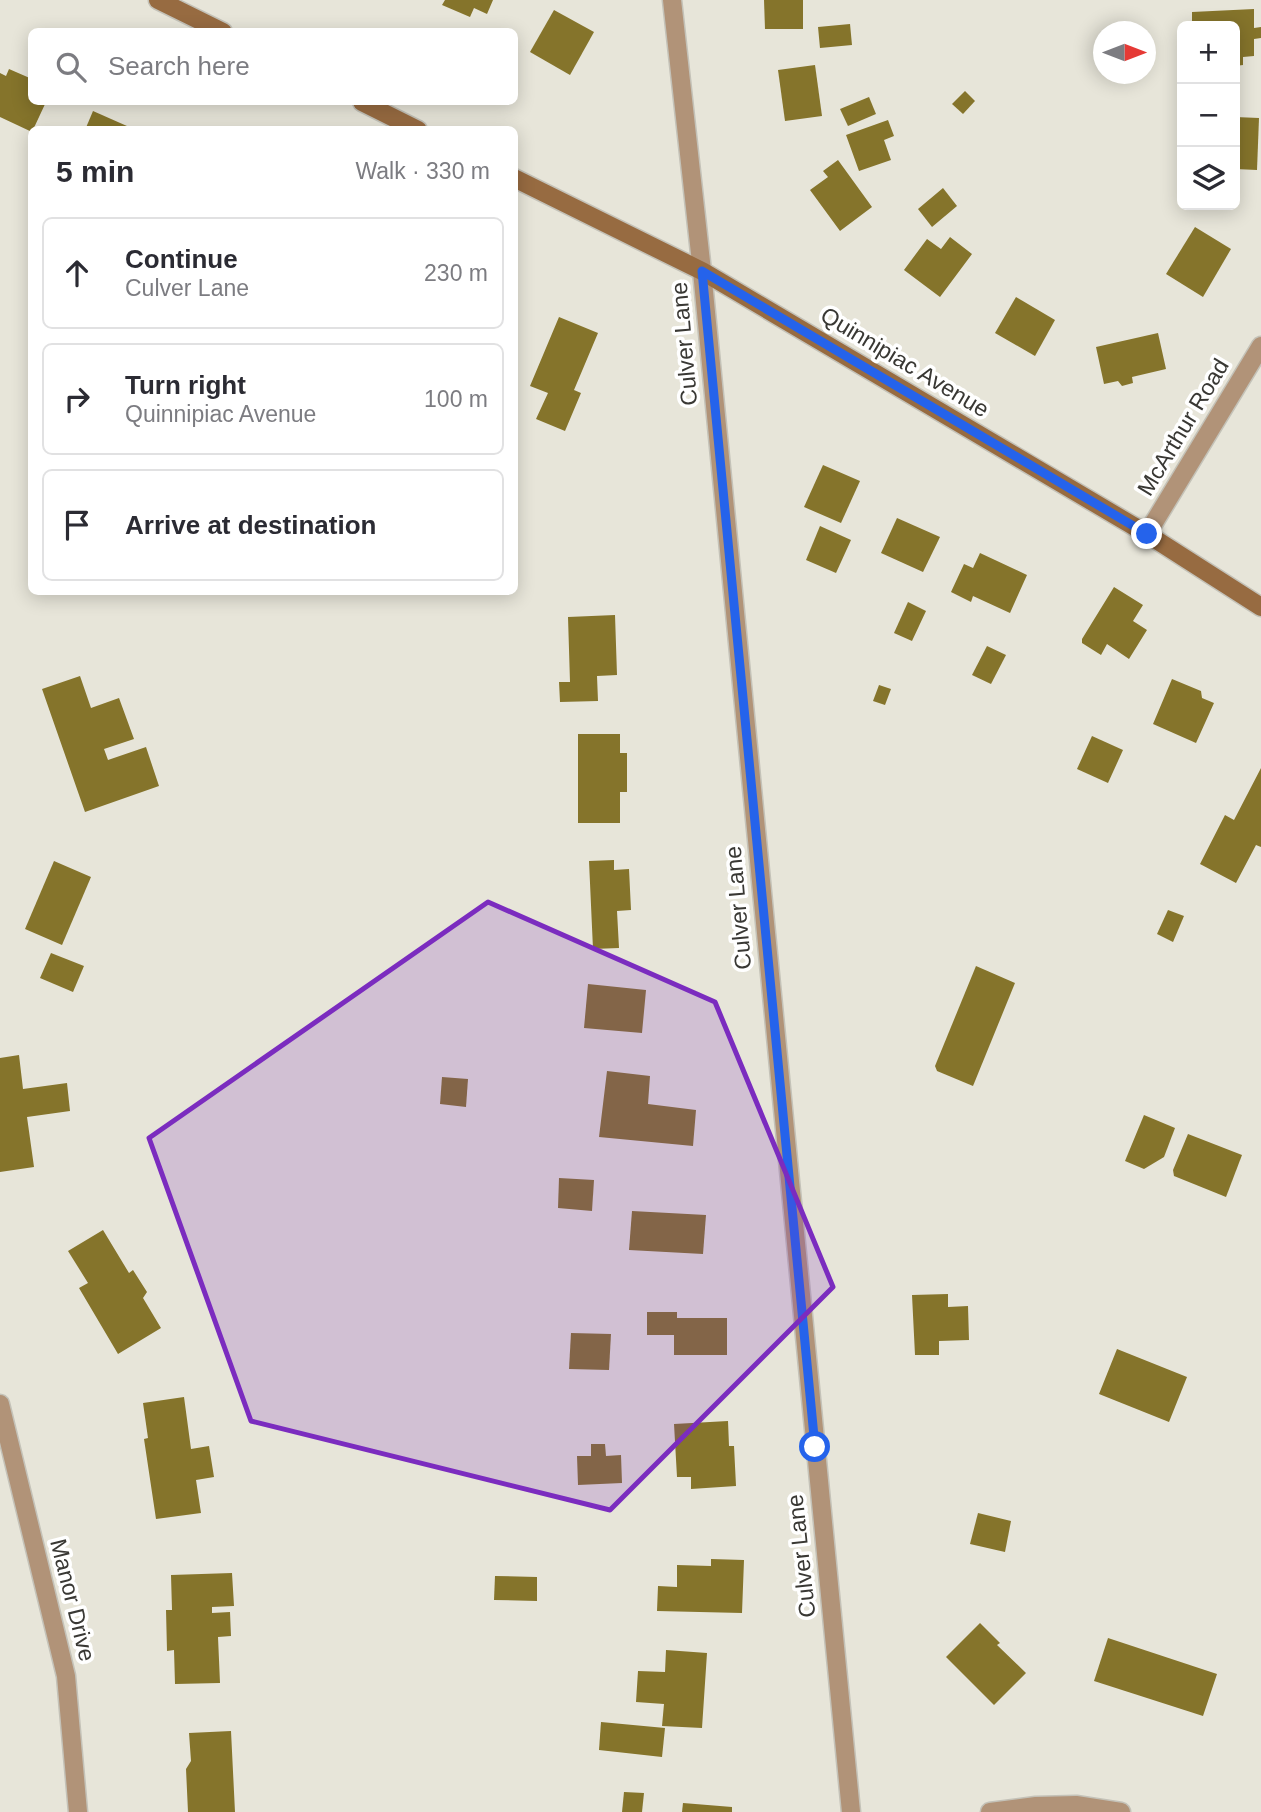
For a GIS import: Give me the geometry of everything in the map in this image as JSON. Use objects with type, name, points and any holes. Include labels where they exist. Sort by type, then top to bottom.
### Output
[{"type":"main road","points":[[159,0],[214,28]]},
{"type":"main road","points":[[368,105],[410,126]]},
{"type":"main road","name":"Quinnipiac Avenue","points":[[518,180],[702,271],[1147,534],[1261,607]]},
{"type":"street","name":"Culver Lane","points":[[672,0],[702,271],[851,1812]]},
{"type":"street","name":"McArthur Road","points":[[1147,534],[1261,346]]},
{"type":"street","name":"Manor Drive","points":[[0,1404],[66,1676],[78,1812]]},
{"type":"street","points":[[990,1812],[1036,1806],[1076,1805],[1121,1812]]},
{"type":"highlighted area","points":[[488,902],[715,1002],[833,1287],[610,1510],[251,1421],[149,1138]]},
{"type":"building","points":[[445,0],[493,0],[487,14],[474,8],[470,17],[442,5]]},
{"type":"building","points":[[764,0],[803,0],[803,29],[765,29]]},
{"type":"building","points":[[1254,9],[1254,28],[1261,27],[1261,38],[1254,39],[1254,56],[1243,57],[1243,65],[1240,65],[1240,21],[1192,21],[1192,12]]},
{"type":"building","points":[[554,10],[594,32],[570,75],[530,52]]},
{"type":"building","points":[[850,24],[852,45],[820,48],[818,27]]},
{"type":"building","points":[[815,65],[822,116],[785,121],[778,70]]},
{"type":"building","points":[[9,69],[28,77],[28,105],[45,105],[35,126],[28,126],[28,130],[0,117],[0,73],[6,76]]},
{"type":"building","points":[[965,91],[975,101],[963,114],[952,104]]},
{"type":"building","points":[[869,97],[876,114],[848,126],[840,109]]},
{"type":"building","points":[[93,111],[127,126],[87,126]]},
{"type":"building","points":[[1240,117],[1259,118],[1257,170],[1240,169]]},
{"type":"building","points":[[888,120],[894,136],[884,140],[891,160],[859,171],[846,135]]},
{"type":"building","points":[[838,160],[872,207],[840,231],[810,190],[828,177],[823,171]]},
{"type":"building","points":[[943,188],[957,206],[932,227],[918,209]]},
{"type":"building","points":[[1195,227],[1231,249],[1203,297],[1166,274]]},
{"type":"building","points":[[950,237],[972,254],[940,297],[904,270],[927,239],[941,249]]},
{"type":"building","points":[[1016,297],[1055,320],[1035,356],[995,333]]},
{"type":"building","points":[[559,317],[598,333],[574,390],[581,393],[565,431],[536,419],[548,393],[530,386]]},
{"type":"building","points":[[1158,333],[1166,369],[1132,377],[1133,383],[1122,386],[1118,381],[1104,384],[1096,347]]},
{"type":"building","points":[[823,465],[860,481],[841,523],[804,507]]},
{"type":"building","points":[[897,518],[940,537],[923,572],[881,553]]},
{"type":"building","points":[[820,526],[851,540],[836,573],[806,560]]},
{"type":"building","points":[[980,553],[1027,575],[1010,613],[973,596],[971,602],[951,592],[964,564],[973,568]]},
{"type":"building","points":[[1114,587],[1143,605],[1133,621],[1147,630],[1129,659],[1107,644],[1101,655],[1082,643]]},
{"type":"building","points":[[908,602],[926,611],[912,641],[894,633]]},
{"type":"building","points":[[615,615],[617,675],[597,676],[598,701],[560,702],[559,682],[570,682],[568,617]]},
{"type":"building","points":[[987,646],[1006,655],[991,684],[972,675]]},
{"type":"building","points":[[80,676],[91,708],[119,698],[134,739],[104,749],[108,760],[146,747],[159,786],[85,812],[42,689]]},
{"type":"building","points":[[1172,679],[1201,691],[1202,698],[1214,703],[1196,743],[1153,724]]},
{"type":"building","points":[[879,685],[891,689],[885,705],[873,701]]},
{"type":"building","points":[[578,734],[620,734],[620,753],[627,753],[627,792],[620,792],[620,823],[578,823]]},
{"type":"building","points":[[1092,736],[1123,750],[1108,783],[1077,769]]},
{"type":"building","points":[[1261,768],[1261,847],[1256,845],[1236,883],[1200,864],[1225,815],[1234,820]]},
{"type":"building","points":[[614,860],[614,870],[629,869],[631,910],[617,911],[619,948],[593,949],[589,861]]},
{"type":"building","points":[[54,861],[91,877],[62,945],[25,929]]},
{"type":"building","points":[[1168,910],[1184,916],[1173,942],[1157,934]]},
{"type":"building","points":[[51,953],[84,966],[73,992],[40,978]]},
{"type":"building","points":[[976,966],[1015,983],[973,1086],[937,1071],[935,1066]]},
{"type":"building","points":[[588,984],[646,990],[642,1033],[584,1028]]},
{"type":"building","points":[[19,1055],[23,1089],[67,1083],[70,1111],[27,1117],[34,1167],[0,1172],[0,1058]]},
{"type":"building","points":[[607,1071],[650,1076],[648,1104],[696,1110],[693,1146],[599,1137]]},
{"type":"building","points":[[442,1077],[468,1079],[466,1107],[440,1104]]},
{"type":"building","points":[[1144,1115],[1175,1128],[1164,1157],[1144,1169],[1125,1161]]},
{"type":"building","points":[[1188,1134],[1242,1155],[1226,1197],[1174,1176],[1173,1170]]},
{"type":"building","points":[[559,1178],[594,1180],[592,1211],[558,1208]]},
{"type":"building","points":[[632,1211],[706,1215],[703,1254],[629,1250]]},
{"type":"building","points":[[103,1230],[129,1273],[133,1270],[147,1292],[143,1298],[161,1328],[118,1354],[79,1288],[88,1283],[68,1251]]},
{"type":"building","points":[[948,1294],[948,1307],[968,1306],[969,1340],[939,1341],[939,1355],[915,1355],[912,1295]]},
{"type":"building","points":[[647,1312],[677,1312],[677,1318],[727,1318],[727,1355],[674,1355],[674,1335],[647,1335]]},
{"type":"building","points":[[571,1333],[611,1334],[609,1370],[569,1369]]},
{"type":"building","points":[[1117,1349],[1187,1377],[1169,1422],[1099,1394]]},
{"type":"building","points":[[184,1397],[191,1449],[209,1446],[214,1477],[196,1480],[201,1513],[156,1519],[144,1439],[148,1438],[143,1403]]},
{"type":"building","points":[[728,1421],[729,1446],[734,1446],[736,1486],[691,1489],[691,1477],[677,1477],[674,1424]]},
{"type":"building","points":[[591,1444],[605,1444],[606,1456],[621,1455],[622,1483],[578,1485],[577,1456],[591,1456]]},
{"type":"building","points":[[978,1513],[1011,1521],[1005,1552],[970,1544]]},
{"type":"building","points":[[711,1559],[744,1560],[742,1613],[657,1611],[658,1586],[677,1587],[677,1565],[711,1566]]},
{"type":"building","points":[[232,1573],[234,1606],[212,1607],[212,1613],[230,1612],[231,1636],[218,1637],[220,1683],[175,1684],[174,1650],[167,1651],[166,1610],[172,1610],[171,1575]]},
{"type":"building","points":[[495,1576],[537,1577],[537,1601],[494,1600]]},
{"type":"building","points":[[980,1623],[1000,1643],[997,1645],[1026,1673],[994,1705],[946,1657]]},
{"type":"building","points":[[1108,1638],[1217,1674],[1203,1716],[1094,1681]]},
{"type":"building","points":[[666,1650],[707,1653],[702,1728],[662,1726],[664,1704],[636,1702],[638,1671],[665,1672]]},
{"type":"building","points":[[601,1722],[665,1728],[662,1757],[599,1750]]},
{"type":"building","points":[[231,1731],[235,1812],[188,1812],[186,1769],[191,1761],[189,1733]]},
{"type":"building","points":[[624,1792],[644,1793],[642,1812],[622,1812]]},
{"type":"building","points":[[683,1803],[732,1807],[732,1812],[682,1812]]},
{"type":"route","points":[[815,1447],[702,271],[1147,534]]}]
